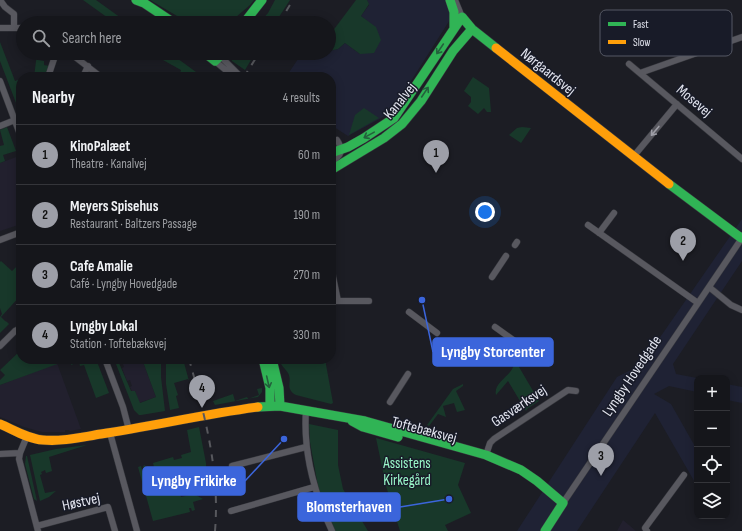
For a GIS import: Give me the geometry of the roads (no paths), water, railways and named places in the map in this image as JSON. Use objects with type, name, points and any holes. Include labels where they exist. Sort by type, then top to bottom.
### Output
[{"type":"street","points":[[0,0],[5,7],[14,14],[14,27],[0,28]]},
{"type":"street","points":[[135,0],[154,16]]},
{"type":"street","points":[[135,0],[144,3],[164,16]]},
{"type":"street","points":[[248,16],[262,0]]},
{"type":"street","points":[[450,0],[454,12],[453,30]]},
{"type":"street","name":"Nørgaardsvej","points":[[455,0],[462,17],[472,29],[633,157],[742,237]]},
{"type":"street","name":"Kanalvej","points":[[337,150],[380,129],[394,118],[462,17]]},
{"type":"street","name":"Kanalvej","points":[[336,167],[388,137],[402,124],[418,104],[459,42],[472,29]]},
{"type":"street","points":[[459,42],[468,37],[481,36]]},
{"type":"street","points":[[732,41],[742,37]]},
{"type":"street","points":[[640,73],[688,56]]},
{"type":"street","points":[[50,72],[54,60]]},
{"type":"street","points":[[80,60],[95,72]]},
{"type":"street","points":[[219,60],[229,72]]},
{"type":"street","points":[[220,60],[235,72]]},
{"type":"street","name":"Mosevej","points":[[629,64],[742,159]]},
{"type":"street","points":[[85,72],[88,66]]},
{"type":"street","points":[[0,81],[16,123]]},
{"type":"street","points":[[633,157],[677,104]]},
{"type":"street","points":[[0,126],[15,120]]},
{"type":"street","points":[[336,139],[337,150],[340,156],[336,159]]},
{"type":"street","points":[[599,233],[614,213]]},
{"type":"street","points":[[588,225],[698,303]]},
{"type":"street","points":[[0,240],[16,234]]},
{"type":"street","name":"Lyngby Hovedgade","points":[[545,531],[742,237]]},
{"type":"street","points":[[492,277],[506,256]]},
{"type":"street","points":[[709,287],[731,305],[742,310]]},
{"type":"street","points":[[336,301],[369,301]]},
{"type":"street","points":[[408,312],[437,333]]},
{"type":"street","points":[[495,327],[516,342]]},
{"type":"street","points":[[0,346],[16,330]]},
{"type":"street","points":[[107,364],[123,407],[129,430]]},
{"type":"street","points":[[264,364],[270,388],[270,406]]},
{"type":"street","points":[[273,364],[279,388],[280,406]]},
{"type":"street","points":[[390,402],[408,374]]},
{"type":"street","name":"Gasværksvej","points":[[490,458],[490,443],[494,439],[568,390],[576,391]]},
{"type":"street","name":"Toftebæksvej","points":[[0,424],[27,436],[43,440],[74,439],[222,412],[280,406],[365,421],[490,458],[523,471],[563,503]]},
{"type":"street","points":[[306,410],[306,447],[314,487],[317,498],[332,531]]},
{"type":"street","points":[[110,433],[137,531]]},
{"type":"street","name":"Høstvej","points":[[27,436],[20,453],[20,463],[37,528],[108,507],[115,531]]},
{"type":"street","points":[[232,466],[306,447]]},
{"type":"street","points":[[0,454],[20,453]]},
{"type":"street","points":[[647,531],[645,528],[684,475]]},
{"type":"street","points":[[231,512],[314,487]]},
{"type":"railway","points":[[283,16],[293,0]]},
{"type":"railway","points":[[247,72],[255,60]]},
{"type":"railway","points":[[190,364],[201,401],[210,444],[215,487],[215,531]]},
{"type":"place","name":"KinoPalæet","points":[[436,173]]},
{"type":"place","name":"Meyers Spisehus","points":[[683,261]]},
{"type":"place","name":"Lyngby Storcenter","points":[[422,300]]},
{"type":"place","name":"Lyngby Lokal","points":[[202,408]]},
{"type":"place","name":"Lyngby Frikirke","points":[[284,439]]},
{"type":"place","name":"Cafe Amalie","points":[[601,476]]},
{"type":"place","name":"Blomsterhaven","points":[[449,499]]},
{"type":"park label","name":"Assistens Kirkegård","points":[[407,472]]}]
